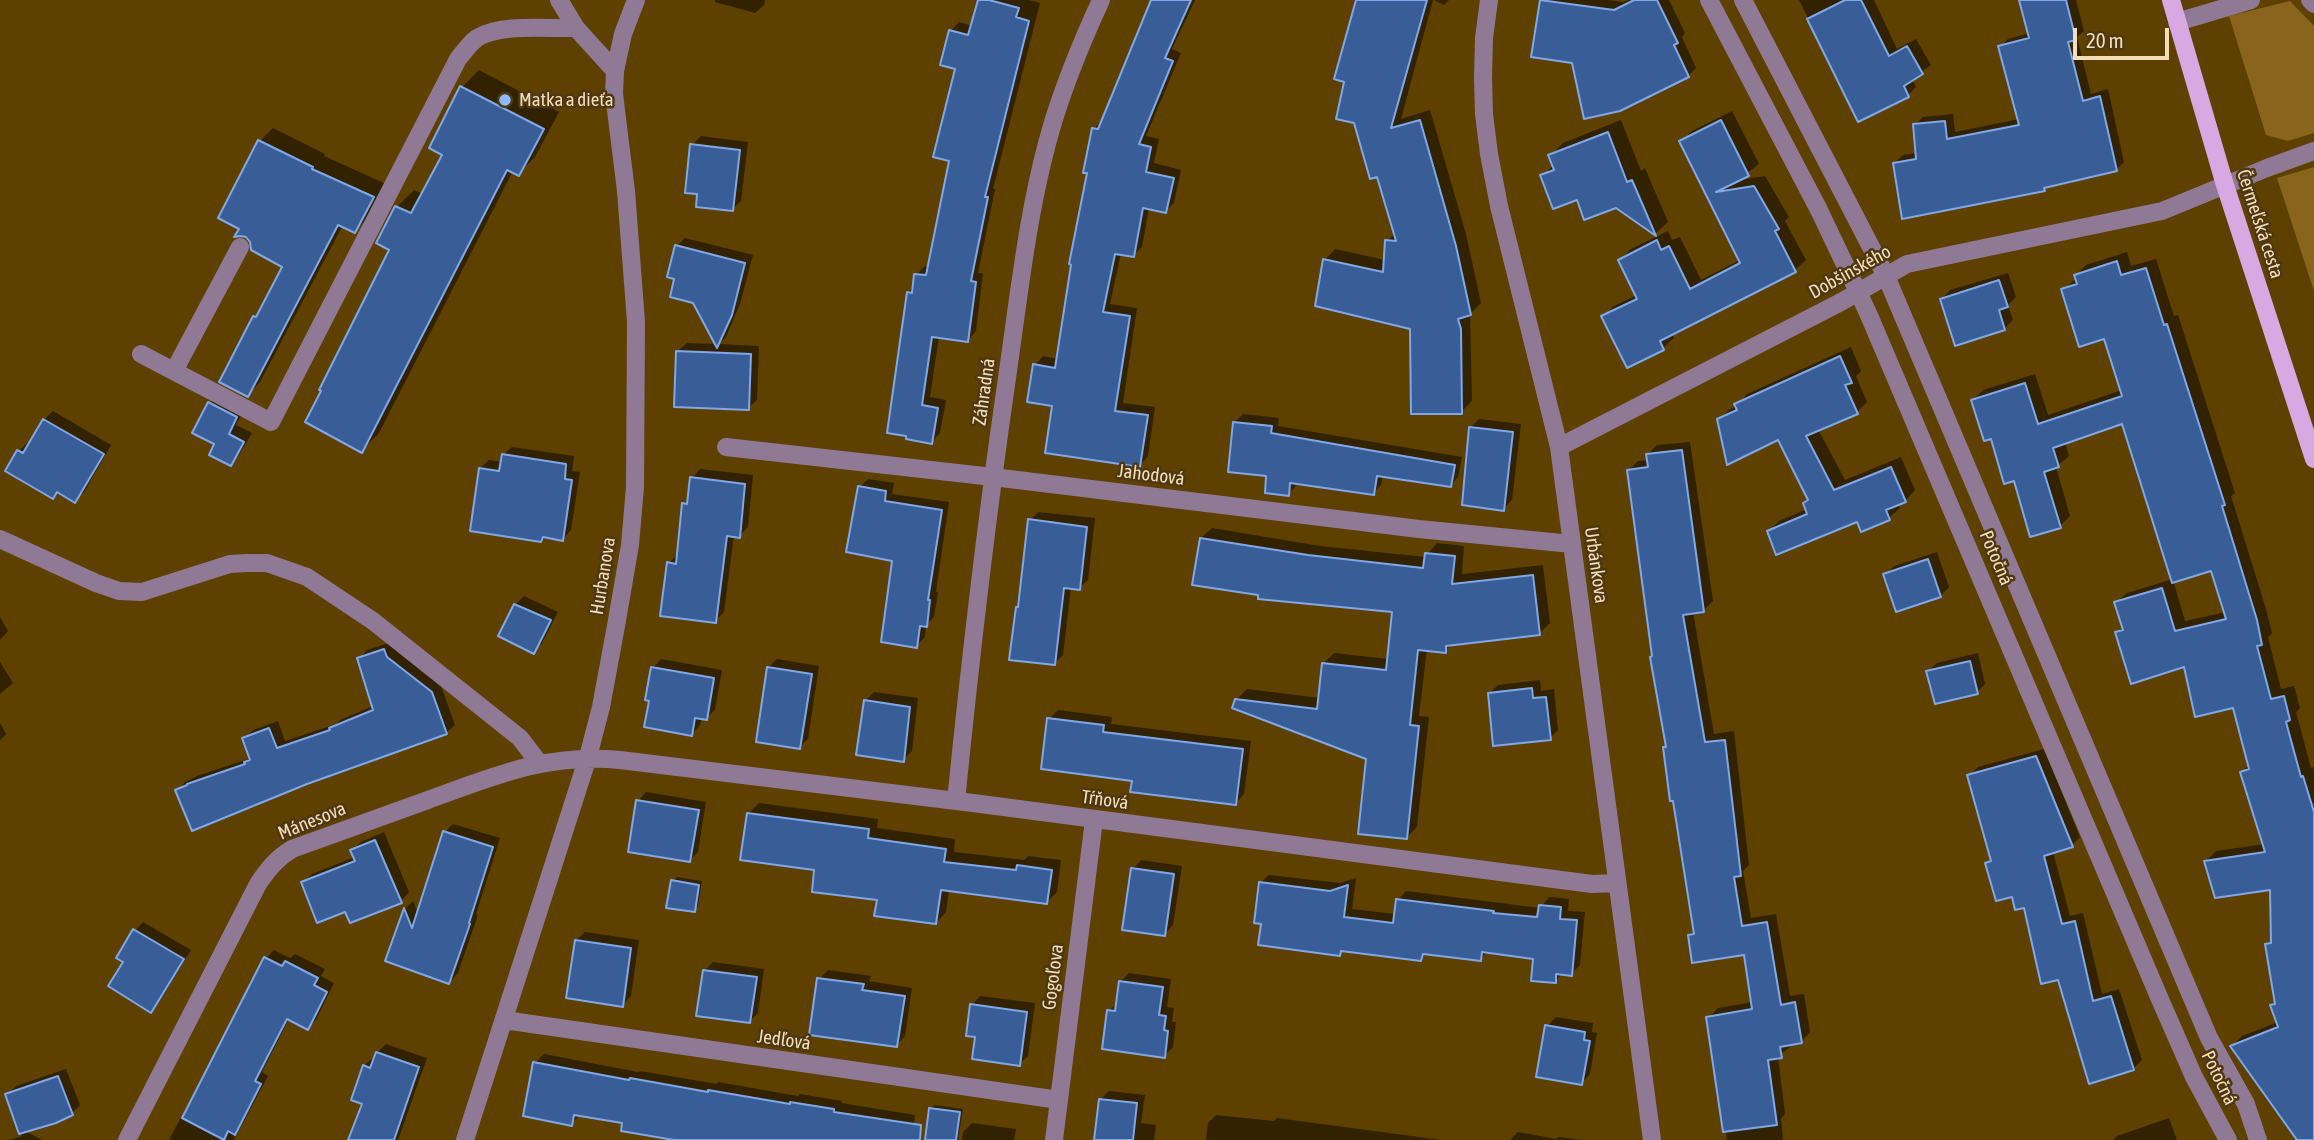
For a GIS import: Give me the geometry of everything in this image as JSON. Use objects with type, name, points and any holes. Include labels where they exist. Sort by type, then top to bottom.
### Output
[{"type":"main road","name":"Čermeľská cesta","points":[[2171,0],[2225,185],[2314,459]]},
{"type":"street","points":[[559,0],[576,28],[615,71]]},
{"type":"street","name":"Hurbanova","points":[[465,1140],[588,757],[601,707],[630,545],[635,487],[636,322],[626,191],[614,94],[615,71],[623,34],[636,0]]},
{"type":"street","name":"Záhradná","points":[[956,801],[993,477],[1040,172],[1077,53],[1101,0]]},
{"type":"street","name":"Urbánkova","points":[[1489,0],[1483,78],[1489,154],[1499,206],[1559,447],[1652,1140]]},
{"type":"street","name":"Potočná","points":[[1709,0],[1819,210],[1858,292],[2169,1020],[2194,1077],[2228,1140]]},
{"type":"street","name":"Potočná","points":[[1744,0],[1886,276],[2204,1027],[2220,1061],[2246,1104],[2258,1140]]},
{"type":"street","points":[[2177,22],[2251,0]]},
{"type":"street","points":[[2310,0],[2314,4]]},
{"type":"street","points":[[141,354],[271,422],[458,59],[478,37],[490,33],[502,30],[576,28]]},
{"type":"street","name":"Dobšinského","points":[[1559,447],[1907,264],[2162,211],[2314,151]]},
{"type":"street","points":[[174,371],[240,247]]},
{"type":"street","name":"Jahodová","points":[[726,447],[1405,527],[1572,544]]},
{"type":"street","points":[[0,539],[119,591],[142,592],[230,564],[267,563],[307,577],[373,621],[520,738],[539,763]]},
{"type":"street","name":"Mánesova","points":[[127,1140],[258,884],[269,867],[281,856],[292,849],[495,776],[539,763],[588,757]]},
{"type":"street","name":"Tŕňová","points":[[588,757],[956,801],[1592,884],[1617,883]]},
{"type":"street","name":"Gogoľova","points":[[1054,1140],[1094,820]]},
{"type":"street","name":"Jedľová","points":[[504,1020],[1059,1100]]},
{"type":"shaded area","points":[[2290,1],[2314,26],[2314,133],[2288,141],[2266,135],[2229,16]]},
{"type":"shaded area","points":[[2314,167],[2314,291],[2277,178]]},
{"type":"building","points":[[978,0],[989,0],[1019,8],[1016,17],[1029,21],[985,197],[988,197],[971,281],[976,282],[968,342],[932,337],[922,405],[938,408],[932,444],[887,433],[907,292],[912,293],[914,274],[926,275],[949,161],[933,157],[955,69],[940,65],[949,30],[968,35]]},
{"type":"building","points":[[1151,0],[1191,0],[1165,58],[1173,61],[1139,144],[1151,147],[1146,172],[1174,178],[1166,213],[1143,208],[1134,257],[1115,254],[1103,312],[1130,316],[1115,411],[1148,415],[1140,467],[1045,453],[1052,406],[1027,402],[1033,364],[1055,368],[1092,128],[1098,129]]},
{"type":"building","points":[[1356,0],[1427,0],[1391,128],[1420,120],[1456,246],[1471,315],[1458,319],[1461,329],[1462,414],[1411,414],[1410,329],[1315,306],[1323,259],[1383,272],[1385,240],[1396,241],[1377,177],[1370,179],[1354,123],[1336,119],[1344,82],[1334,79]]},
{"type":"building","points":[[1540,0],[1614,10],[1634,0],[1657,0],[1678,43],[1674,45],[1689,77],[1620,111],[1584,119],[1572,63],[1531,57]]},
{"type":"building","points":[[1845,0],[1861,0],[1889,56],[1907,46],[1923,74],[1904,86],[1909,97],[1858,122],[1807,19]]},
{"type":"building","points":[[2019,0],[2066,0],[2076,40],[2068,42],[2083,101],[2100,96],[2117,171],[2044,188],[2045,191],[1902,219],[1893,163],[1916,159],[1913,124],[1945,121],[1947,139],[2019,125],[1998,46],[2029,38]]},
{"type":"building","points":[[460,86],[544,129],[519,176],[507,170],[362,453],[305,422],[389,250],[376,243],[395,206],[411,213],[442,155],[429,148]]},
{"type":"building","points":[[1721,120],[1749,176],[1716,192],[1754,186],[1779,229],[1775,231],[1796,272],[1660,341],[1664,350],[1627,368],[1601,316],[1637,299],[1618,260],[1657,240],[1661,250],[1669,246],[1690,289],[1740,263],[1679,141]]},
{"type":"building","points":[[1608,132],[1627,182],[1632,180],[1656,236],[1616,208],[1584,220],[1577,200],[1553,209],[1540,175],[1554,170],[1548,155]]},
{"type":"building","points":[[258,140],[313,167],[312,169],[374,197],[355,233],[338,225],[248,397],[219,382],[282,267],[251,250],[246,237],[234,237],[239,229],[218,218]]},
{"type":"building","points":[[690,144],[740,150],[733,211],[696,207],[697,194],[685,193]]},
{"type":"building","points":[[675,245],[745,263],[732,315],[717,348],[693,303],[670,297],[674,279],[667,277]]},
{"type":"building","points":[[2117,261],[2121,275],[2146,268],[2164,325],[2167,324],[2225,505],[2222,506],[2257,620],[2262,645],[2257,646],[2271,699],[2284,696],[2290,720],[2286,722],[2314,812],[2314,1140],[2297,1140],[2230,1046],[2278,1027],[2270,1005],[2275,1004],[2265,944],[2271,943],[2270,890],[2215,898],[2204,861],[2265,852],[2240,772],[2249,769],[2233,708],[2195,717],[2184,667],[2131,684],[2115,632],[2123,630],[2114,602],[2162,588],[2175,631],[2226,619],[2211,571],[2172,583],[2122,424],[2053,448],[2059,467],[2044,472],[2061,528],[2030,537],[2014,481],[2004,484],[1991,439],[1984,441],[1971,400],[2025,383],[2038,424],[2122,396],[2104,339],[2079,347],[2061,289],[2077,284],[2074,275]]},
{"type":"building","points":[[1999,280],[2008,307],[1999,310],[2005,330],[1955,346],[1940,299]]},
{"type":"building","points":[[676,351],[751,354],[749,410],[674,407]]},
{"type":"building","points":[[1840,356],[1852,383],[1845,385],[1858,414],[1806,436],[1834,490],[1891,467],[1906,502],[1886,510],[1890,520],[1861,532],[1857,522],[1776,555],[1767,531],[1807,514],[1803,503],[1808,500],[1778,440],[1727,465],[1717,419],[1737,410],[1734,404]]},
{"type":"building","points":[[208,402],[237,417],[229,434],[244,442],[231,466],[209,455],[214,444],[192,433]]},
{"type":"building","points":[[43,419],[104,454],[75,503],[57,492],[53,499],[5,471],[17,450],[23,453]]},
{"type":"building","points":[[1233,422],[1272,426],[1271,433],[1455,465],[1451,487],[1377,476],[1374,495],[1290,483],[1289,496],[1265,493],[1266,476],[1228,472]]},
{"type":"building","points":[[1469,427],[1513,432],[1504,511],[1462,505]]},
{"type":"building","points":[[1682,450],[1704,612],[1683,615],[1705,742],[1725,740],[1741,876],[1734,877],[1742,926],[1767,922],[1781,1005],[1795,1002],[1802,1043],[1780,1047],[1782,1058],[1768,1060],[1777,1125],[1723,1132],[1706,1017],[1752,1009],[1744,955],[1692,963],[1688,935],[1694,934],[1673,801],[1670,801],[1663,747],[1666,747],[1650,657],[1652,656],[1627,470],[1648,467],[1646,454]]},
{"type":"building","points":[[502,454],[566,464],[565,479],[572,480],[563,541],[543,537],[541,542],[470,531],[479,468],[499,471]]},
{"type":"building","points":[[690,477],[745,484],[740,538],[727,536],[716,623],[660,616],[667,562],[676,564],[682,503],[687,504]]},
{"type":"building","points":[[858,486],[886,491],[885,501],[942,510],[928,600],[927,627],[920,626],[917,648],[881,642],[892,561],[846,552]]},
{"type":"building","points":[[1028,519],[1087,527],[1080,590],[1064,588],[1055,665],[1009,660]]},
{"type":"building","points":[[1200,538],[1308,555],[1423,568],[1425,553],[1455,556],[1452,584],[1533,575],[1540,635],[1446,646],[1446,653],[1418,650],[1410,725],[1419,726],[1407,839],[1358,834],[1366,759],[1232,708],[1235,699],[1317,709],[1322,663],[1386,670],[1392,612],[1258,599],[1258,595],[1192,585]]},
{"type":"building","points":[[1928,559],[1941,597],[1896,612],[1883,574]]},
{"type":"building","points":[[514,604],[551,620],[534,654],[498,636]]},
{"type":"building","points":[[384,649],[387,657],[432,692],[447,734],[307,784],[192,831],[175,790],[245,764],[244,762],[250,760],[242,738],[269,728],[277,748],[330,730],[329,728],[373,710],[357,658]]},
{"type":"building","points":[[1970,661],[1978,694],[1935,704],[1926,671]]},
{"type":"building","points":[[651,667],[714,678],[707,720],[695,718],[692,736],[644,727],[649,701],[645,700]]},
{"type":"building","points":[[767,667],[812,674],[800,749],[756,742]]},
{"type":"building","points":[[1532,688],[1533,698],[1546,697],[1551,740],[1493,746],[1488,693]]},
{"type":"building","points":[[864,700],[910,707],[904,762],[856,755]]},
{"type":"building","points":[[1047,718],[1104,725],[1103,732],[1243,749],[1236,805],[1130,792],[1132,781],[1041,769]]},
{"type":"building","points":[[2036,756],[2073,847],[2044,856],[2062,924],[2075,921],[2093,1001],[2111,996],[2134,1070],[2089,1084],[2058,980],[2041,984],[2024,908],[2015,910],[2012,897],[1996,901],[1985,863],[1991,861],[1967,775]]},
{"type":"building","points":[[636,800],[699,810],[690,862],[628,852]]},
{"type":"building","points":[[747,813],[869,829],[868,838],[946,849],[944,862],[1016,870],[1017,865],[1052,870],[1047,904],[941,890],[936,924],[874,916],[877,900],[812,892],[814,870],[740,860]]},
{"type":"building","points":[[443,831],[493,847],[449,984],[385,961],[404,908],[412,928]]},
{"type":"building","points":[[375,840],[402,903],[350,923],[345,912],[317,923],[301,882],[355,861],[350,850]]},
{"type":"building","points":[[1131,868],[1174,874],[1165,936],[1122,930]]},
{"type":"building","points":[[671,880],[699,885],[695,912],[666,908]]},
{"type":"building","points":[[1259,882],[1330,891],[1348,885],[1344,917],[1393,923],[1396,899],[1537,917],[1539,905],[1561,907],[1560,919],[1577,920],[1572,976],[1556,974],[1556,983],[1531,981],[1533,959],[1482,952],[1481,961],[1423,954],[1421,961],[1341,951],[1340,956],[1258,945],[1261,924],[1254,923]]},
{"type":"building","points":[[133,929],[184,959],[151,1013],[108,986],[123,962],[116,958]]},
{"type":"building","points":[[575,940],[631,948],[623,1007],[566,998]]},
{"type":"building","points":[[264,957],[282,966],[285,961],[318,978],[314,985],[327,992],[308,1030],[287,1019],[255,1081],[261,1084],[235,1135],[228,1131],[224,1140],[182,1118]]},
{"type":"building","points":[[703,970],[757,977],[750,1023],[696,1016]]},
{"type":"building","points":[[817,978],[864,984],[862,990],[905,996],[897,1047],[809,1035]]},
{"type":"building","points":[[1119,981],[1163,987],[1159,1015],[1166,1016],[1164,1030],[1168,1031],[1165,1058],[1102,1049],[1107,1010],[1115,1011]]},
{"type":"building","points":[[970,1004],[1027,1012],[1020,1066],[972,1059],[975,1037],[966,1036]]},
{"type":"building","points":[[1545,1025],[1585,1032],[1584,1040],[1590,1041],[1582,1085],[1536,1077]]},
{"type":"building","points":[[376,1052],[419,1067],[394,1140],[348,1140],[362,1104],[351,1100],[363,1065],[370,1068]]},
{"type":"building","points":[[533,1062],[629,1080],[630,1078],[708,1092],[790,1102],[834,1109],[834,1112],[921,1125],[920,1140],[674,1140],[621,1131],[622,1123],[574,1115],[572,1126],[523,1116]]},
{"type":"building","points":[[58,1076],[73,1115],[19,1134],[5,1094]]},
{"type":"building","points":[[1099,1099],[1137,1103],[1133,1140],[1094,1140]]},
{"type":"building","points":[[929,1108],[960,1112],[956,1140],[925,1140]]},
{"type":"place","name":"Matka a dieťa","points":[[505,100]]}]
